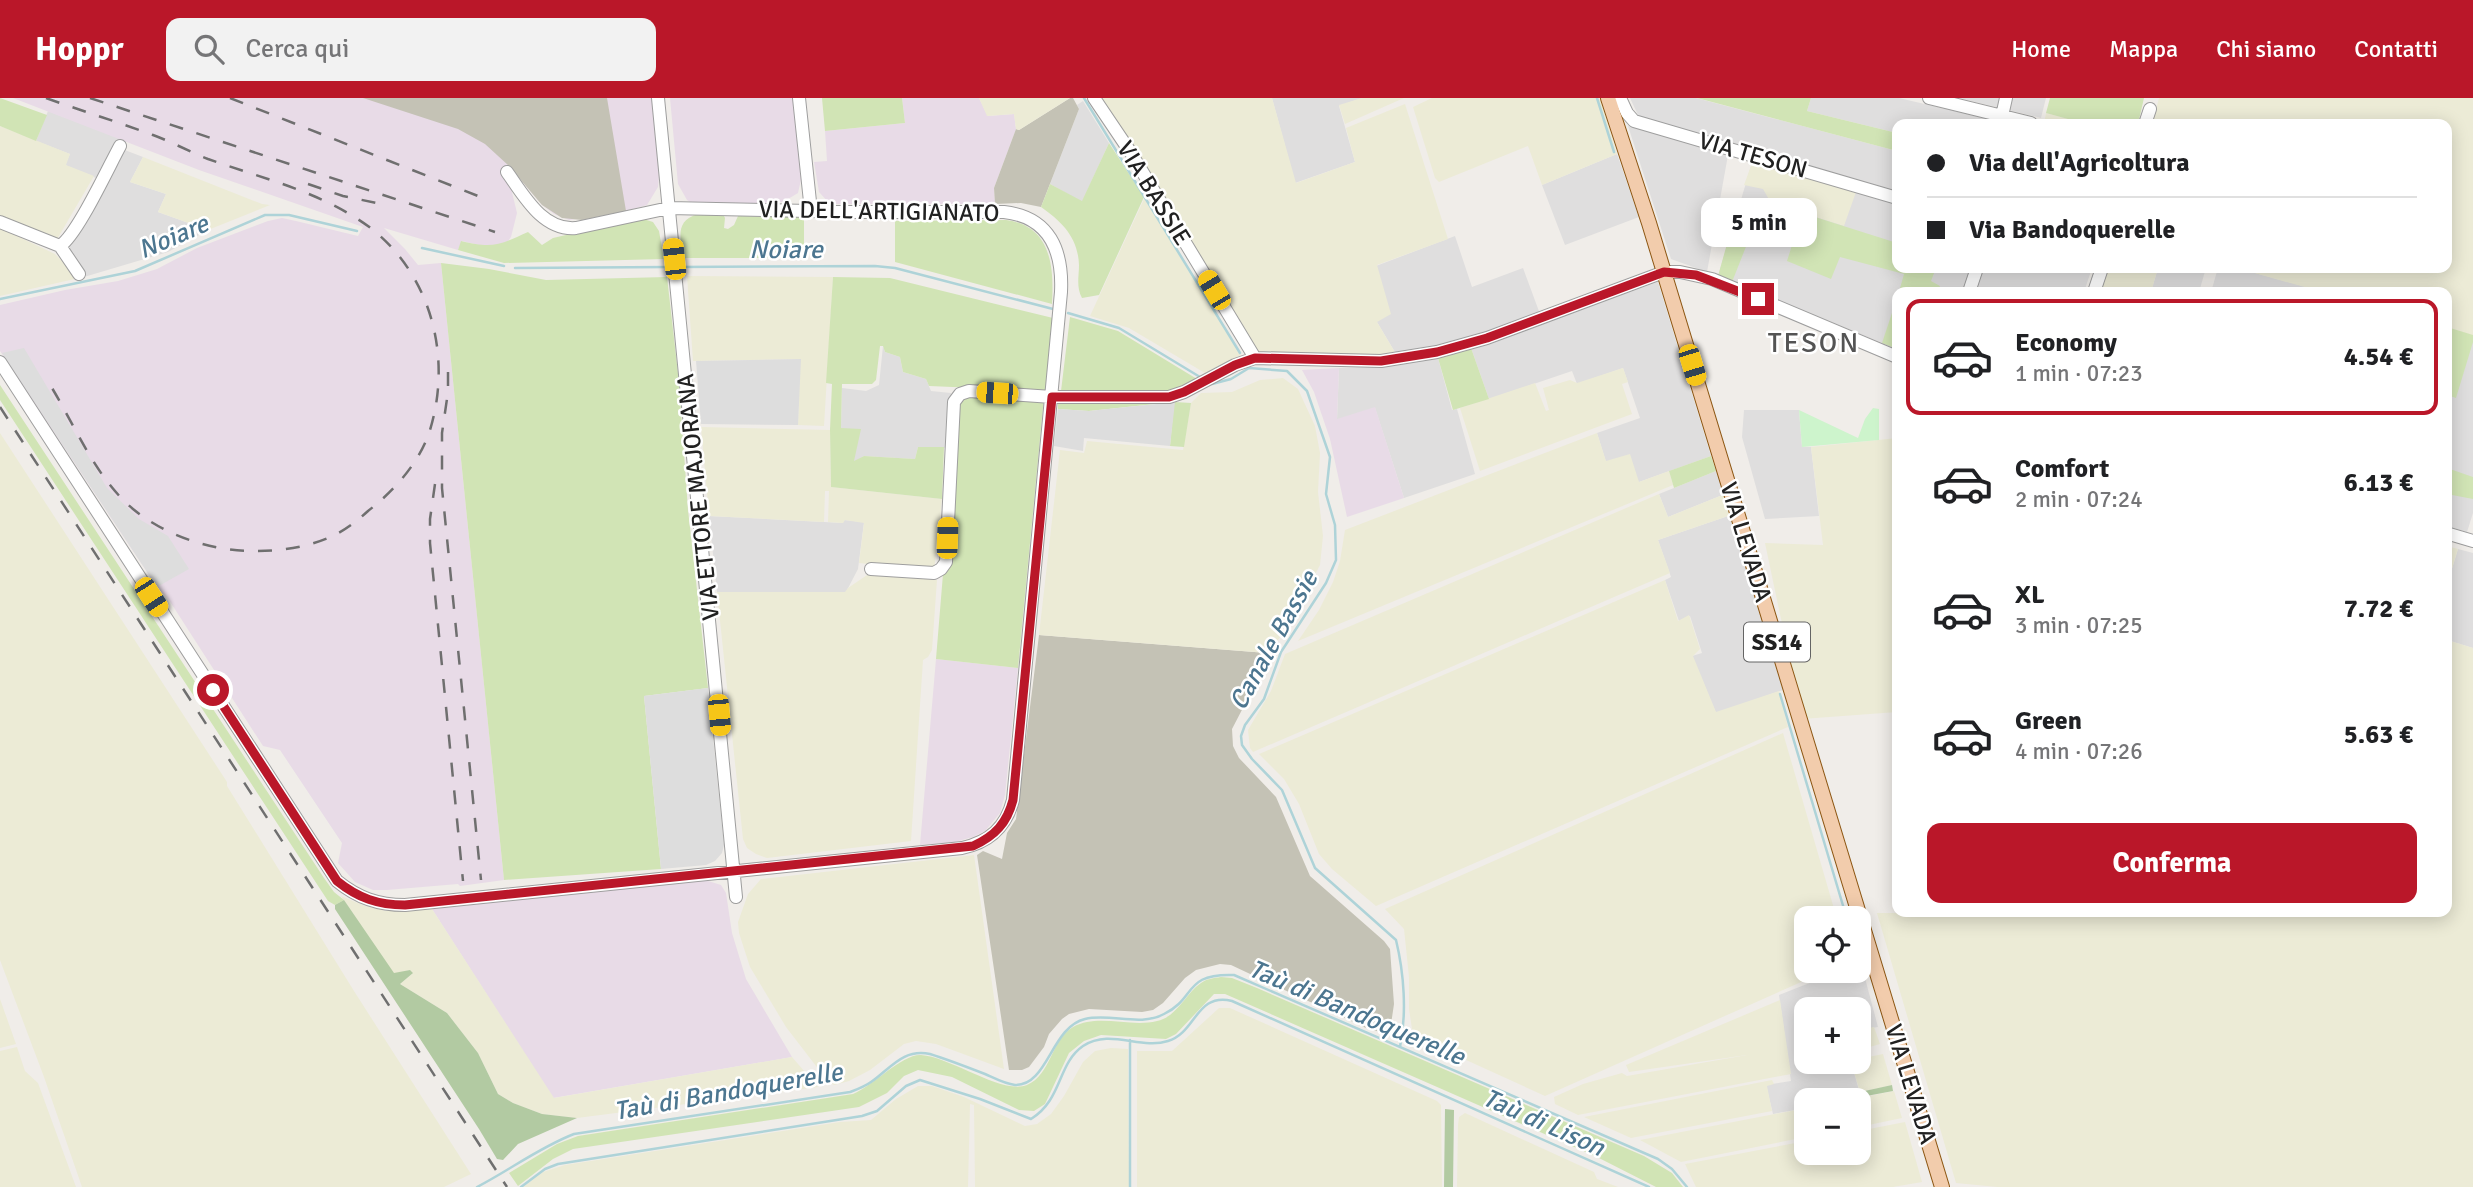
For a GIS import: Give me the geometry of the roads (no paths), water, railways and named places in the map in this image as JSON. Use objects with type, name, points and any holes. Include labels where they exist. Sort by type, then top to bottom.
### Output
[{"type":"main road","name":"VIA LEVADA","points":[[1608,98],[1664,272],[1942,1187]]},
{"type":"street","name":"VIA ETTORE MAJORANA","points":[[659,98],[737,897]]},
{"type":"street","points":[[799,98],[811,211]]},
{"type":"street","name":"VIA BASSIE","points":[[1094,98],[1255,358]]},
{"type":"street","name":"VIA TESON","points":[[1619,98],[1634,121],[1892,197]]},
{"type":"street","points":[[1931,98],[2014,119]]},
{"type":"street","points":[[2002,116],[2006,98]]},
{"type":"street","points":[[2147,119],[2150,109]]},
{"type":"street","points":[[60,246],[80,218],[120,146]]},
{"type":"street","name":"VIA DELL'ARTIGIANATO","points":[[0,362],[337,881],[353,894],[384,905],[405,905],[962,848],[986,840],[1002,826],[1010,813],[1013,800],[1062,274],[1058,251],[1045,231],[1023,216],[1004,212],[669,208],[576,228],[561,228],[552,225],[527,200],[507,172]]},
{"type":"street","points":[[0,222],[60,246],[79,274]]},
{"type":"street","points":[[871,569],[934,573],[946,562],[954,402],[960,394],[969,391],[1052,397],[1169,397],[1255,358],[1381,361],[1437,352],[1487,338],[1664,272],[1680,272],[1712,279],[1892,355]]},
{"type":"street","points":[[2452,534],[2472,538]]},
{"type":"waterway","name":"Canale Bassie","points":[[1084,98],[1240,353]]},
{"type":"waterway","points":[[1597,98],[1614,152]]},
{"type":"waterway","name":"Noiare","points":[[0,299],[135,271],[265,215],[289,215],[357,231]]},
{"type":"waterway","name":"Noiare","points":[[422,248],[504,266]]},
{"type":"waterway","name":"Noiare","points":[[515,268],[669,267]]},
{"type":"waterway","name":"Noiare","points":[[679,267],[895,268],[1053,309]]},
{"type":"waterway","name":"Noiare","points":[[1068,313],[1119,328],[1200,377]]},
{"type":"waterway","name":"Canale Bassie","points":[[1248,365],[1249,368],[1287,371],[1307,391],[1330,457],[1326,494],[1335,525],[1336,560],[1326,583],[1281,652],[1264,699],[1245,725],[1241,736],[1242,745],[1282,790],[1315,868],[1396,940],[1404,993],[1400,1047]]},
{"type":"waterway","name":"Noiare","points":[[1212,384],[1231,379],[1249,368]]},
{"type":"waterway","points":[[1780,694],[1843,906]]},
{"type":"waterway","name":"Taù di Bandoquerelle","points":[[477,1187],[549,1145],[574,1134],[850,1092],[868,1084],[898,1061],[912,1054],[930,1054],[1011,1084],[1026,1083],[1043,1067],[1064,1033],[1074,1024],[1095,1018],[1155,1018],[1174,1008],[1198,982],[1218,975],[1234,975],[1658,1159],[1672,1169],[1687,1187]]},
{"type":"waterway","name":"Taù di Lison","points":[[521,1187],[545,1169],[558,1164],[862,1116],[877,1111],[906,1086],[920,1080],[1031,1119],[1049,1102],[1068,1062],[1083,1046],[1104,1039],[1147,1043],[1168,1041],[1185,1030],[1203,1008],[1220,1000],[1232,1001],[1649,1187]]},
{"type":"waterway","points":[[1130,1040],[1130,1187]]},
{"type":"railway","points":[[46,98],[153,135],[208,159],[313,196],[334,205],[372,229],[393,248],[423,295],[432,321],[439,375],[436,403],[426,442],[405,475],[387,494],[354,523],[334,536],[301,547],[263,551],[222,548],[190,540],[160,527],[133,509],[97,468],[52,388]]},
{"type":"railway","points":[[90,98],[495,232]]},
{"type":"railway","points":[[230,98],[478,196]]},
{"type":"railway","points":[[308,184],[343,196],[386,205]]},
{"type":"railway","points":[[448,372],[442,433],[442,488],[481,880]]},
{"type":"railway","points":[[0,407],[507,1187]]},
{"type":"railway","points":[[435,484],[430,543],[463,881]]},
{"type":"district","name":"TESON","points":[[1814,342]]}]
